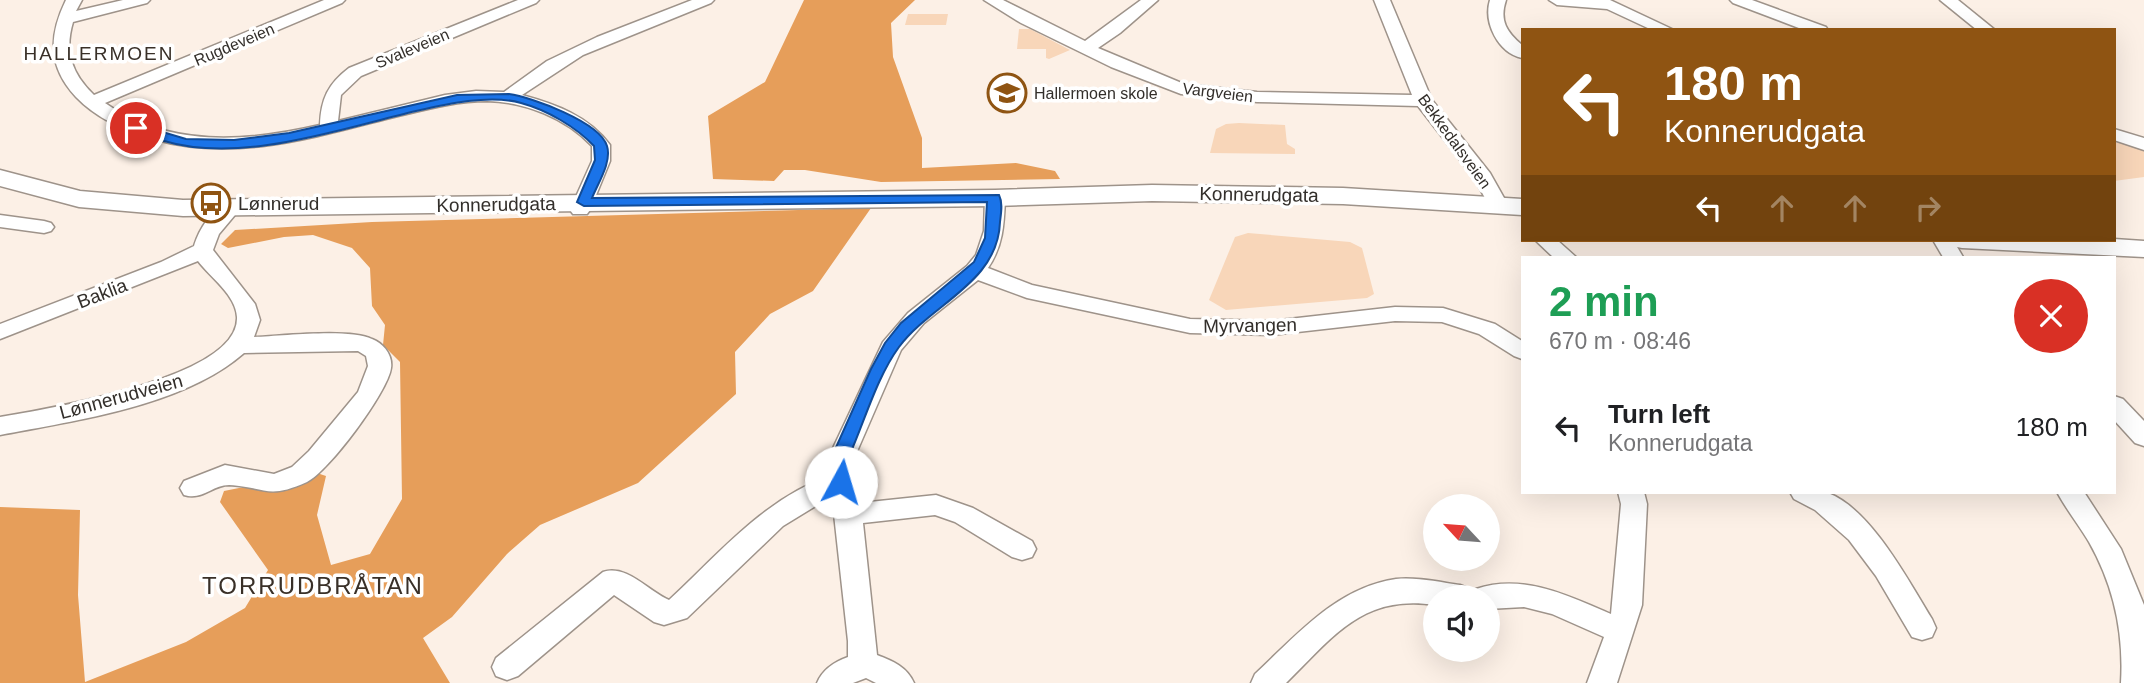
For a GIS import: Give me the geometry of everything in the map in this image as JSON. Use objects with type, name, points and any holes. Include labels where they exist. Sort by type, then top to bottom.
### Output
[{"type":"main road","name":"Konnerudgata","points":[[0,178],[103,202],[226,213]]},
{"type":"main road","name":"Konnerudgata","points":[[0,191],[40,202],[94,211],[226,213],[582,206],[936,204],[995,198],[1152,194],[1281,194],[1510,206]]},
{"type":"main road","points":[[2002,242],[2144,249]]},
{"type":"street","points":[[74,0],[59,41],[67,75],[91,103],[154,135],[200,145],[265,142],[457,98],[509,97],[549,110],[589,133],[601,145],[601,160],[582,206]]},
{"type":"street","points":[[65,19],[142,0]]},
{"type":"street","name":"Rugdeveien","points":[[91,103],[337,0]]},
{"type":"street","name":"Svaleveien","points":[[329,127],[331,97],[339,85],[355,72],[531,0]]},
{"type":"street","points":[[509,97],[531,79],[577,52],[706,0]]},
{"type":"street","name":"Vargveien","points":[[992,0],[1086,48],[1159,81],[1195,92],[1258,97],[1423,101]]},
{"type":"street","points":[[1086,48],[1114,30],[1150,0]]},
{"type":"street","name":"Bekkedalsveien","points":[[1382,0],[1393,22],[1413,83],[1423,101],[1485,181],[1510,206]]},
{"type":"street","points":[[1498,0],[1493,15],[1496,27],[1521,52]]},
{"type":"street","points":[[1557,0],[1610,5],[1661,28]]},
{"type":"street","points":[[1738,0],[1815,28]]},
{"type":"street","points":[[1948,0],[1984,28]]},
{"type":"street","points":[[2116,135],[2144,144]]},
{"type":"street","points":[[862,664],[863,641],[849,514],[841,482],[841,454],[891,347],[916,317],[975,271],[992,243],[995,198]]},
{"type":"street","points":[[193,488],[225,475],[275,484],[292,480],[312,466],[369,395],[380,366],[376,352],[358,343],[239,345],[249,319],[245,307],[207,259],[203,250],[209,232],[226,213]]},
{"type":"street","points":[[0,221],[44,227]]},
{"type":"street","points":[[1547,242],[1565,256]]},
{"type":"street","name":"Baklia","points":[[0,332],[168,267],[203,250]]},
{"type":"street","name":"Myrvangen","points":[[975,271],[1027,291],[1190,326],[1271,328],[1395,314],[1443,315],[1480,326],[1521,350]]},
{"type":"street","name":"Lønnerudveien","points":[[0,426],[112,402],[172,385],[211,366],[239,345]]},
{"type":"street","points":[[2116,407],[2144,437]]},
{"type":"street","points":[[507,667],[613,580],[664,613],[677,610],[774,520],[821,487],[841,482]]},
{"type":"street","points":[[1602,683],[1621,631],[1631,569],[1634,504],[1632,494]]},
{"type":"street","points":[[1808,494],[1838,511],[1856,527],[1880,557],[1922,628]]},
{"type":"street","points":[[2072,494],[2137,586],[2141,665],[2136,683]]},
{"type":"street","points":[[849,514],[936,505],[964,515],[1022,550]]},
{"type":"street","points":[[1266,683],[1335,619],[1370,598],[1397,591],[1423,592]]},
{"type":"street","points":[[1500,596],[1524,595],[1557,603],[1621,631]]},
{"type":"street","points":[[832,683],[850,668],[862,664],[885,670],[899,683]]},
{"type":"shaded area","points":[[804,0],[915,0],[891,23],[893,57],[922,138],[922,168],[1016,163],[1055,171],[1060,179],[881,182],[805,170],[784,170],[774,181],[713,179],[708,116],[765,82]]},
{"type":"shaded area","points":[[908,14],[948,14],[946,25],[905,25]]},
{"type":"shaded area","points":[[1019,29],[1030,29],[1070,50],[1049,59],[1046,58],[1046,49],[1017,49]]},
{"type":"shaded area","points":[[1226,124],[1285,125],[1287,144],[1295,149],[1295,154],[1210,153],[1216,129]]},
{"type":"shaded area","points":[[2116,142],[2144,148],[2144,177],[2116,181]]},
{"type":"shaded area","points":[[871,208],[813,291],[770,314],[735,352],[736,394],[638,483],[540,525],[507,554],[452,617],[423,638],[450,683],[0,683],[0,507],[80,510],[78,595],[85,682],[186,642],[245,608],[268,570],[220,502],[224,491],[244,487],[275,489],[317,473],[326,476],[317,515],[331,565],[370,554],[402,499],[400,362],[383,345],[385,325],[372,306],[370,268],[352,248],[313,235],[284,237],[228,248],[221,244],[235,230],[372,222]]},
{"type":"shaded area","points":[[1248,233],[1350,242],[1362,248],[1374,294],[1367,298],[1226,310],[1209,300],[1235,237]]},
{"type":"place","name":"Hallermoen skole","points":[[1007,93]]},
{"type":"place","name":"Lønnerud","points":[[211,203]]},
{"type":"district","name":"HALLERMOEN","points":[[99,53]]},
{"type":"district","name":"TORRUDBRÅTAN","points":[[313,586]]},
{"type":"route","points":[[136,128],[168,139],[200,145],[265,142],[457,98],[509,97],[549,110],[589,133],[601,145],[601,160],[584,202],[995,198],[992,243],[980,264],[967,279],[907,326],[879,369],[858,422],[841,454],[841,482]]}]
